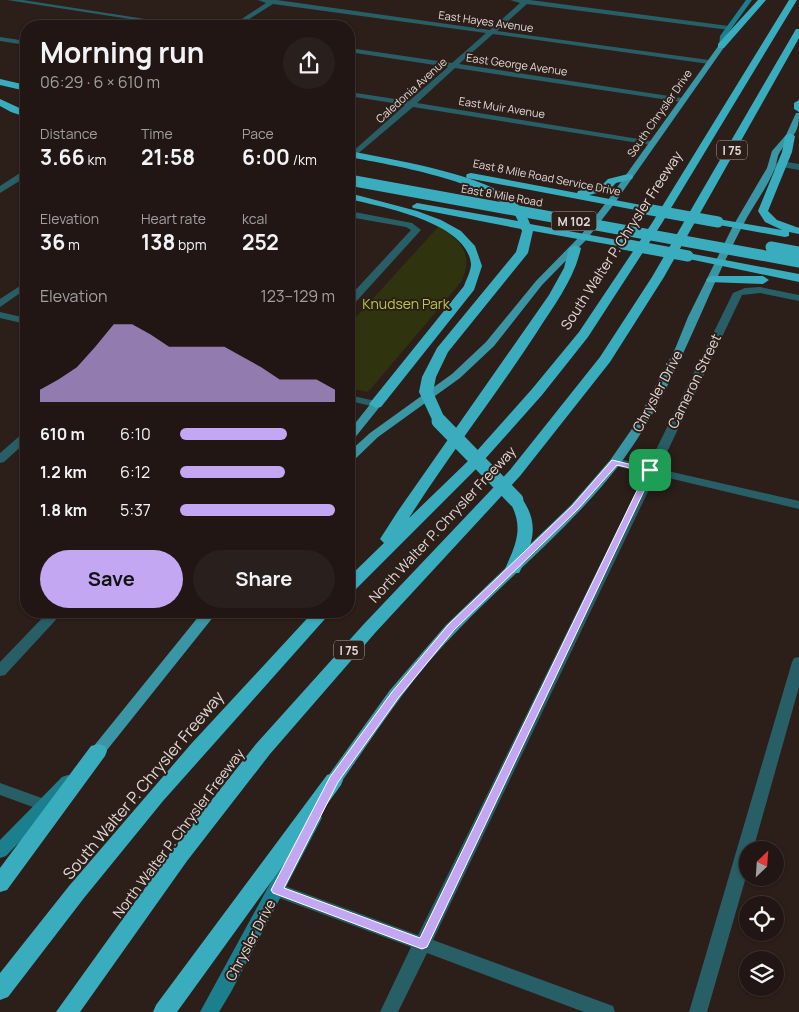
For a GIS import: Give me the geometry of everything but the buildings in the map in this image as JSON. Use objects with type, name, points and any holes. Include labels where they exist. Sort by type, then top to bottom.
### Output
[{"type":"highway","points":[[721,46],[762,0]]},
{"type":"highway","name":"South Walter P. Chrysler Freeway","points":[[355,580],[472,465],[537,392],[584,334],[657,223],[792,0]]},
{"type":"highway","name":"North Walter P. Chrysler Freeway","points":[[67,1012],[180,855],[264,750],[369,629],[515,473],[587,383],[658,277],[799,31]]},
{"type":"highway","points":[[0,77],[20,80]]},
{"type":"highway","points":[[0,82],[20,87]]},
{"type":"highway","points":[[0,102],[20,106]]},
{"type":"highway","points":[[0,102],[20,112]]},
{"type":"highway","points":[[799,103],[799,115]]},
{"type":"highway","points":[[790,136],[787,152],[763,211],[772,222],[799,231]]},
{"type":"highway","name":"East 8 Mile Road Service Drive","points":[[355,155],[799,236]]},
{"type":"highway","points":[[387,162],[460,180],[493,192],[506,200],[523,216],[527,240],[522,253],[442,351],[435,362],[426,392],[439,421],[516,500],[524,512],[527,528],[525,540],[513,569]]},
{"type":"highway","name":"East 8 Mile Road","points":[[355,171],[799,252]]},
{"type":"highway","points":[[560,192],[593,192],[605,188],[612,182],[628,178]]},
{"type":"highway","name":"East 8 Mile Road","points":[[355,181],[799,262]]},
{"type":"highway","points":[[355,197],[379,199],[526,226],[580,243],[623,244],[799,278]]},
{"type":"highway","points":[[355,198],[415,213],[442,224],[458,234],[470,245],[476,262],[476,274],[470,287],[376,404]]},
{"type":"highway","points":[[374,561],[412,501],[532,329],[573,265],[580,243]]},
{"type":"highway","points":[[712,280],[755,279],[799,285]]},
{"type":"highway","name":"South Walter P. Chrysler Freeway","points":[[0,990],[126,833],[194,752],[318,618]]},
{"type":"highway","points":[[0,884],[98,751]]},
{"type":"highway","points":[[164,1012],[334,780]]},
{"type":"main road","name":"South Chrysler Drive","points":[[580,243],[721,46],[723,36],[749,0]]},
{"type":"main road","name":"Chrysler Drive","points":[[209,1012],[277,890],[334,780],[396,694],[451,628],[575,508],[615,462],[642,423],[680,349],[738,226],[771,168],[776,151],[790,136],[799,115]]},
{"type":"main road","points":[[355,452],[374,435],[456,376],[482,352],[539,283],[580,243]]},
{"type":"main road","points":[[355,430],[376,404]]},
{"type":"main road","points":[[0,851],[98,751],[204,618]]},
{"type":"street","points":[[10,0],[146,20]]},
{"type":"street","name":"East Hayes Avenue","points":[[261,0],[709,62]]},
{"type":"street","points":[[513,0],[729,28]]},
{"type":"street","points":[[244,20],[274,1]]},
{"type":"street","name":"Caledonia Avenue","points":[[355,151],[411,104],[526,1]]},
{"type":"street","points":[[0,39],[20,42]]},
{"type":"street","name":"East George Avenue","points":[[355,51],[682,100]]},
{"type":"street","name":"East Muir Avenue","points":[[355,95],[651,143]]},
{"type":"street","points":[[771,168],[782,164],[799,167]]},
{"type":"street","points":[[0,190],[20,177]]},
{"type":"street","points":[[355,215],[409,225],[416,230],[355,296]]},
{"type":"street","points":[[0,304],[20,289]]},
{"type":"street","name":"Cameron Street","points":[[389,1012],[650,470],[738,293],[744,290],[754,290],[799,298]]},
{"type":"street","points":[[0,315],[20,320]]},
{"type":"street","points":[[355,399],[376,404]]},
{"type":"street","points":[[0,459],[20,441]]},
{"type":"street","points":[[615,462],[799,505]]},
{"type":"street","points":[[0,671],[50,618]]},
{"type":"street","points":[[698,1012],[799,662]]},
{"type":"street","points":[[0,789],[44,805]]},
{"type":"street","points":[[277,890],[606,1012]]},
{"type":"green space","name":"Knudsen Park","points":[[439,226],[454,237],[464,250],[466,264],[461,282],[368,392],[355,389],[355,318]]},
{"type":"route","points":[[615,462],[650,470],[422,944],[277,890],[334,780],[396,694],[451,628],[575,508],[615,462]]}]
